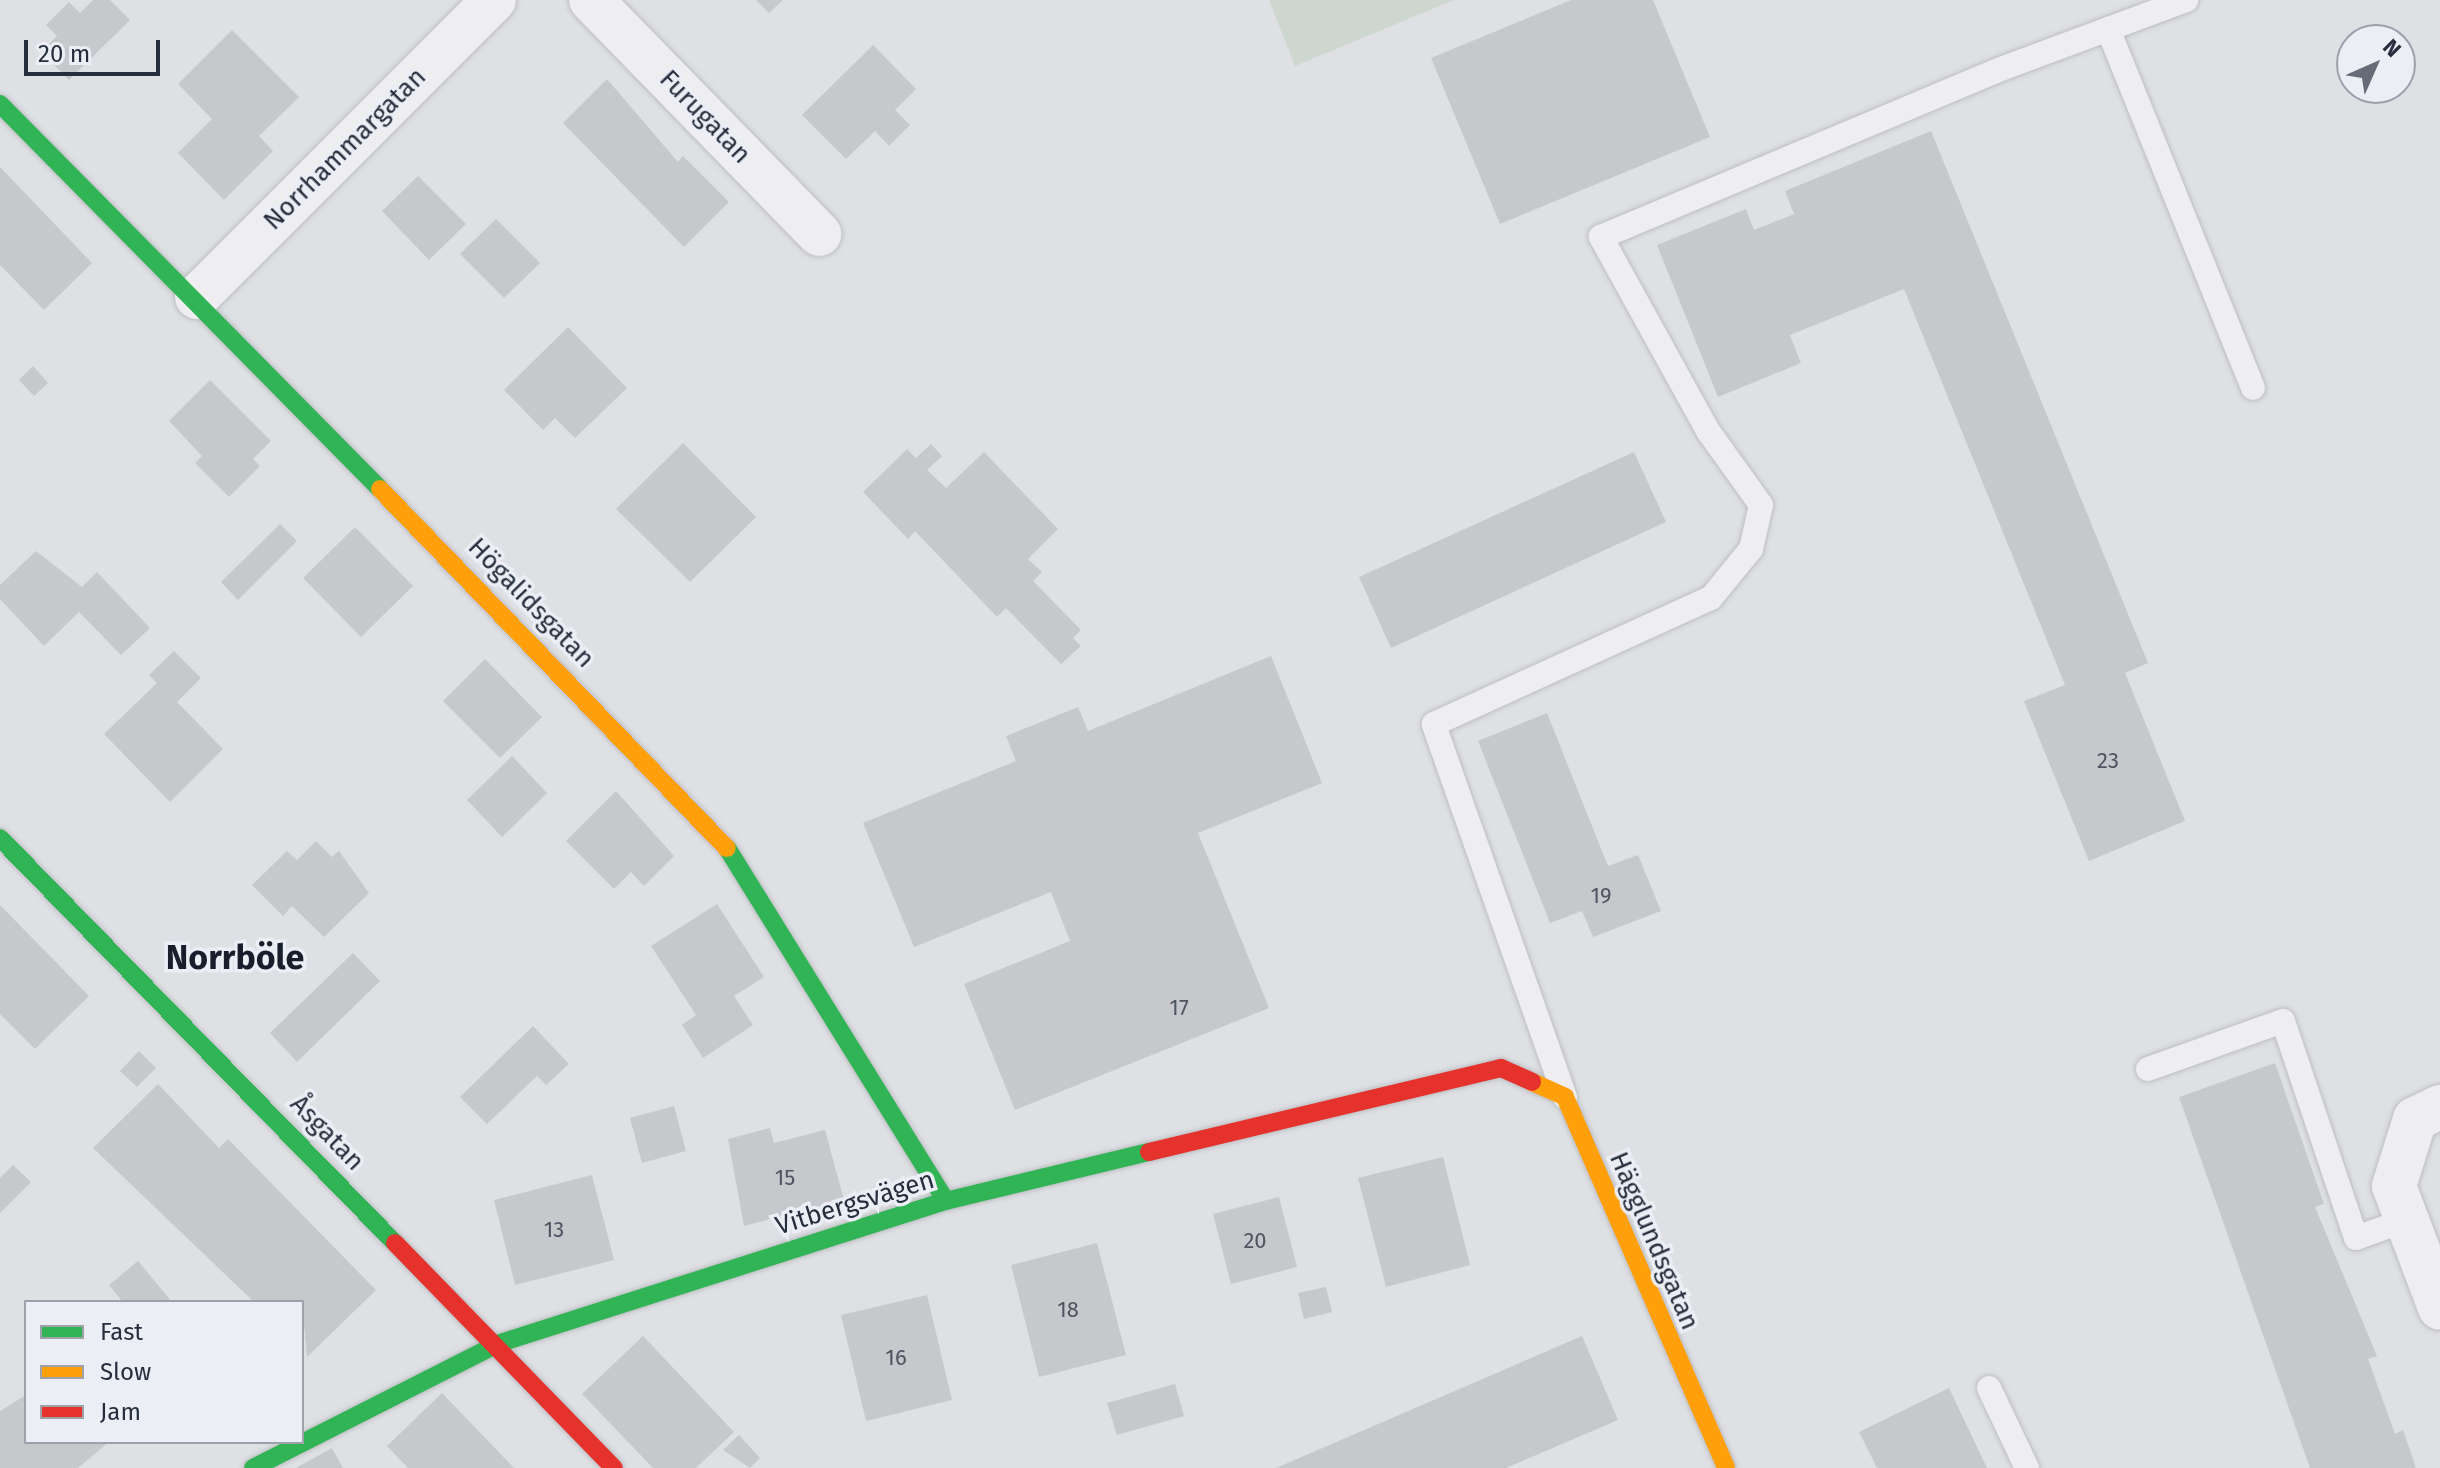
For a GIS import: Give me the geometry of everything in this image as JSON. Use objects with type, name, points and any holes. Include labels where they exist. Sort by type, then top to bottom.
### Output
[{"type":"street","name":"Norrhammargatan","points":[[197,297],[494,0]]},
{"type":"street","name":"Furugatan","points":[[591,0],[819,234]]},
{"type":"street","name":"Högalidsgatan","points":[[0,104],[197,297],[714,828],[946,1201]]},
{"type":"street","name":"Åsgatan","points":[[0,838],[497,1344],[614,1468]]},
{"type":"street","name":"Vitbergsvägen","points":[[304,1442],[497,1344],[946,1201],[1501,1068],[1565,1097]]},
{"type":"street","name":"Hägglundsgatan","points":[[1565,1097],[1726,1468]]},
{"type":"street","points":[[2440,1107],[2415,1119],[2394,1186],[2440,1308]]},
{"type":"street","name":"Vitbergsvägen","points":[[253,1468],[300,1444]]},
{"type":"lane","points":[[1565,1097],[1434,724],[1711,598],[1751,549],[1761,505],[1708,431],[1601,237],[2108,29],[2186,0]]},
{"type":"lane","points":[[2108,29],[2253,388]]},
{"type":"lane","points":[[2148,1069],[2283,1021],[2356,1238],[2406,1220]]},
{"type":"lane","points":[[1989,1388],[2027,1468]]},
{"type":"shaded area","points":[[1269,0],[1454,0],[1295,66]]},
{"type":"building","points":[[93,0],[110,0],[130,20],[69,80],[41,52],[57,36],[46,25],[69,2],[80,13]]},
{"type":"building","points":[[756,0],[783,0],[769,13]]},
{"type":"building","points":[[1571,0],[1653,0],[1710,137],[1500,224],[1431,58]]},
{"type":"building","points":[[232,30],[299,97],[259,136],[273,151],[224,200],[178,153],[212,119],[178,84]]},
{"type":"building","points":[[873,45],[916,89],[895,110],[910,125],[889,146],[875,131],[846,159],[802,115]]},
{"type":"building","points":[[607,79],[678,162],[683,156],[729,202],[684,247],[563,123]]},
{"type":"building","points":[[1931,131],[2148,663],[2125,673],[2185,821],[2089,861],[2024,701],[2065,685],[1904,289],[1790,335],[1801,363],[1718,397],[1657,245],[1746,209],[1754,230],[1794,214],[1785,191]]},
{"type":"building","points":[[0,167],[92,263],[44,310],[0,265]]},
{"type":"building","points":[[418,176],[466,224],[429,260],[382,211]]},
{"type":"building","points":[[496,219],[540,263],[504,298],[460,254]]},
{"type":"building","points":[[568,327],[627,388],[575,438],[555,418],[543,430],[504,390]]},
{"type":"building","points":[[33,366],[48,383],[34,396],[19,380]]},
{"type":"building","points":[[210,380],[271,441],[253,459],[260,466],[229,497],[195,463],[202,456],[169,421]]},
{"type":"building","points":[[683,443],[756,517],[690,582],[616,509]]},
{"type":"building","points":[[931,444],[942,456],[927,470],[946,488],[984,452],[1058,529],[1028,559],[1042,572],[1033,581],[1081,630],[1073,638],[1081,646],[1061,664],[1006,608],[997,617],[915,531],[908,539],[863,492],[907,449],[916,458]]},
{"type":"building","points":[[1634,452],[1666,522],[1391,648],[1359,577]]},
{"type":"building","points":[[280,524],[297,541],[238,600],[221,582]]},
{"type":"building","points":[[355,527],[413,586],[361,637],[303,578]]},
{"type":"building","points":[[36,551],[82,587],[97,572],[150,628],[121,655],[79,612],[44,646],[0,599],[0,585]]},
{"type":"building","points":[[174,651],[201,678],[177,702],[223,749],[170,802],[104,734],[157,683],[149,675]]},
{"type":"building","points":[[1271,656],[1322,783],[1198,833],[1269,1008],[1015,1110],[964,984],[1070,941],[1051,892],[914,947],[863,823],[1016,761],[1006,736],[1078,707],[1088,731]]},
{"type":"building","points":[[485,659],[542,717],[500,758],[443,701]]},
{"type":"building","points":[[1547,713],[1608,866],[1638,855],[1661,911],[1593,937],[1582,911],[1550,923],[1478,741]]},
{"type":"building","points":[[512,756],[547,793],[502,837],[467,800]]},
{"type":"building","points":[[616,791],[674,856],[644,886],[631,872],[614,889],[566,841]]},
{"type":"building","points":[[316,841],[332,857],[339,851],[369,893],[324,937],[292,906],[283,916],[252,885],[287,851],[297,860]]},
{"type":"building","points":[[717,904],[764,977],[734,996],[753,1025],[703,1058],[682,1025],[696,1015],[651,946]]},
{"type":"building","points":[[0,905],[89,996],[35,1049],[0,1014]]},
{"type":"building","points":[[353,953],[380,981],[297,1062],[270,1033]]},
{"type":"building","points":[[533,1026],[569,1064],[546,1085],[537,1076],[487,1124],[460,1097]]},
{"type":"building","points":[[139,1051],[156,1068],[137,1087],[120,1071]]},
{"type":"building","points":[[2275,1063],[2324,1204],[2315,1207],[2377,1356],[2368,1359],[2395,1434],[2403,1430],[2416,1468],[2310,1468],[2179,1097]]},
{"type":"building","points":[[158,1084],[219,1148],[228,1139],[376,1290],[307,1357],[304,1300],[252,1300],[93,1148]]},
{"type":"building","points":[[674,1106],[686,1151],[642,1163],[630,1118]]},
{"type":"building","points":[[770,1128],[774,1143],[825,1130],[844,1200],[744,1226],[728,1139]]},
{"type":"building","points":[[1443,1157],[1470,1265],[1386,1287],[1358,1178]]},
{"type":"building","points":[[13,1165],[31,1182],[0,1213],[0,1178]]},
{"type":"building","points":[[592,1175],[614,1260],[515,1285],[494,1200]]},
{"type":"building","points":[[1279,1197],[1297,1267],[1231,1284],[1213,1214]]},
{"type":"building","points":[[1097,1243],[1126,1355],[1039,1377],[1011,1265]]},
{"type":"building","points":[[138,1261],[170,1300],[121,1300],[109,1285]]},
{"type":"building","points":[[1326,1287],[1332,1312],[1304,1319],[1298,1293]]},
{"type":"building","points":[[927,1295],[952,1400],[866,1421],[841,1315]]},
{"type":"building","points":[[643,1336],[734,1432],[696,1468],[653,1468],[582,1394]]},
{"type":"building","points":[[1582,1336],[1618,1420],[1506,1468],[1276,1468]]},
{"type":"building","points":[[1175,1384],[1184,1416],[1117,1435],[1107,1403]]},
{"type":"building","points":[[1949,1388],[1987,1468],[1877,1468],[1859,1432]]},
{"type":"building","points":[[442,1393],[514,1468],[408,1468],[387,1446]]},
{"type":"building","points":[[24,1396],[24,1444],[107,1444],[78,1468],[0,1468],[0,1411]]},
{"type":"building","points":[[739,1435],[760,1458],[750,1468],[723,1450]]},
{"type":"building","points":[[332,1448],[343,1468],[296,1468]]},
{"type":"traffic: fast","points":[[0,104],[380,489]]},
{"type":"traffic: fast","points":[[0,838],[395,1243]]},
{"type":"traffic: fast","points":[[727,848],[946,1201]]},
{"type":"traffic: fast","points":[[304,1442],[497,1344],[946,1201],[1149,1152]]},
{"type":"traffic: fast","points":[[253,1468],[300,1444]]},
{"type":"traffic: slow","points":[[380,489],[727,848]]},
{"type":"traffic: slow","points":[[1532,1082],[1565,1097],[1726,1468]]},
{"type":"traffic: jam","points":[[1149,1152],[1501,1068],[1532,1082]]},
{"type":"traffic: jam","points":[[395,1243],[614,1468]]},
{"type":"district","name":"Norrböle","points":[[235,958]]}]
